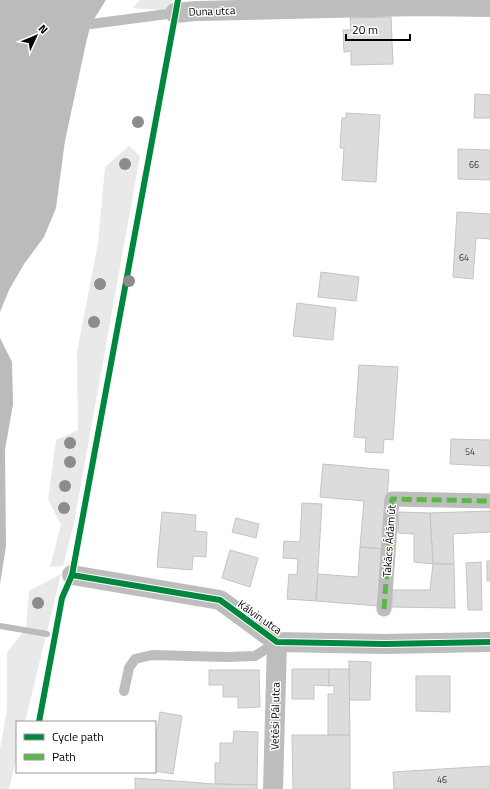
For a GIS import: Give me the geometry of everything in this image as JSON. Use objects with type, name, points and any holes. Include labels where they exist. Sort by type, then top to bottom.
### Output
[{"type":"street","name":"Duna utca","points":[[175,13],[417,3],[490,8]]},
{"type":"street","name":"Takács Ádám út","points":[[384,609],[392,499],[490,501]]},
{"type":"street","name":"Kálvin utca","points":[[72,575],[220,600],[276,642],[385,644],[490,642]]},
{"type":"street","name":"Vetési Pál utca","points":[[273,789],[276,642]]},
{"type":"lane","points":[[91,24],[175,13]]},
{"type":"lane","points":[[124,691],[129,668],[135,659],[152,655],[227,657],[255,656],[276,642]]},
{"type":"shaded area","points":[[0,0],[106,0],[91,24],[86,43],[65,141],[56,208],[44,237],[24,264],[9,290],[0,312]]},
{"type":"shaded area","points":[[140,0],[172,0],[170,7],[163,10],[133,8]]},
{"type":"shaded area","points":[[129,146],[140,156],[74,523],[63,566],[50,567],[61,525],[48,499],[56,440],[78,430],[77,352],[98,243],[105,167]]},
{"type":"shaded area","points":[[0,338],[12,362],[13,404],[5,450],[6,546],[0,584]]},
{"type":"shaded area","points":[[61,574],[25,721],[16,721],[16,761],[9,789],[0,789],[0,749],[7,709],[7,653],[26,628],[29,591]]},
{"type":"building","points":[[391,17],[393,64],[351,65],[351,51],[344,52],[343,30],[351,30],[350,18]]},
{"type":"building","points":[[475,94],[490,95],[490,118],[474,118]]},
{"type":"building","points":[[346,113],[380,115],[376,182],[342,180],[344,148],[340,148],[342,118],[346,118]]},
{"type":"building","points":[[458,149],[490,150],[490,180],[458,179]]},
{"type":"building","points":[[457,212],[490,214],[490,239],[476,238],[473,279],[453,277]]},
{"type":"building","points":[[321,272],[359,277],[356,301],[318,297]]},
{"type":"building","points":[[297,303],[336,308],[333,340],[293,336]]},
{"type":"building","points":[[359,365],[398,367],[393,440],[384,439],[383,453],[365,452],[366,438],[354,437]]},
{"type":"building","points":[[451,439],[490,440],[490,466],[450,464]]},
{"type":"building","points":[[323,464],[389,470],[384,549],[360,547],[364,501],[320,497]]},
{"type":"building","points":[[302,503],[322,504],[316,601],[287,599],[289,574],[297,575],[298,559],[283,558],[284,541],[300,542]]},
{"type":"building","points":[[490,511],[490,532],[453,534],[454,564],[433,564],[430,513]]},
{"type":"building","points":[[162,512],[196,515],[195,531],[207,532],[206,557],[193,556],[192,570],[157,567]]},
{"type":"building","points":[[399,512],[430,513],[433,564],[414,562],[414,534],[398,533]]},
{"type":"building","points":[[236,518],[259,524],[256,538],[232,532]]},
{"type":"building","points":[[360,547],[384,549],[379,606],[316,601],[318,574],[358,577]]},
{"type":"building","points":[[230,550],[258,558],[250,587],[222,578]]},
{"type":"building","points":[[487,561],[490,561],[490,581],[487,581]]},
{"type":"building","points":[[481,562],[482,610],[468,610],[466,563]]},
{"type":"building","points":[[433,564],[454,564],[455,608],[392,607],[392,590],[430,590]]},
{"type":"building","points":[[349,661],[371,662],[370,700],[349,700]]},
{"type":"building","points":[[292,669],[329,669],[329,686],[314,685],[314,699],[292,699]]},
{"type":"building","points":[[329,669],[349,669],[350,735],[328,735],[328,694],[334,694],[334,685],[329,686]]},
{"type":"building","points":[[209,670],[259,670],[260,707],[238,708],[238,697],[223,697],[223,685],[209,685]]},
{"type":"building","points":[[416,676],[450,676],[450,712],[416,711]]},
{"type":"building","points":[[160,712],[182,716],[173,774],[156,771],[157,732]]},
{"type":"building","points":[[234,731],[258,732],[257,785],[215,784],[215,763],[220,763],[220,743],[233,743]]},
{"type":"building","points":[[292,735],[350,735],[350,789],[293,789]]},
{"type":"building","points":[[490,766],[490,789],[394,789],[393,772]]},
{"type":"building","points":[[135,778],[215,784],[257,785],[257,789],[135,789]]},
{"type":"waterway","points":[[0,626],[47,634]]},
{"type":"marked path","points":[[384,609],[392,499],[490,501]]},
{"type":"cycle path","points":[[39,721],[62,598],[72,575],[178,0]]},
{"type":"cycle path","points":[[72,575],[220,600],[277,642],[385,644],[490,642]]}]
